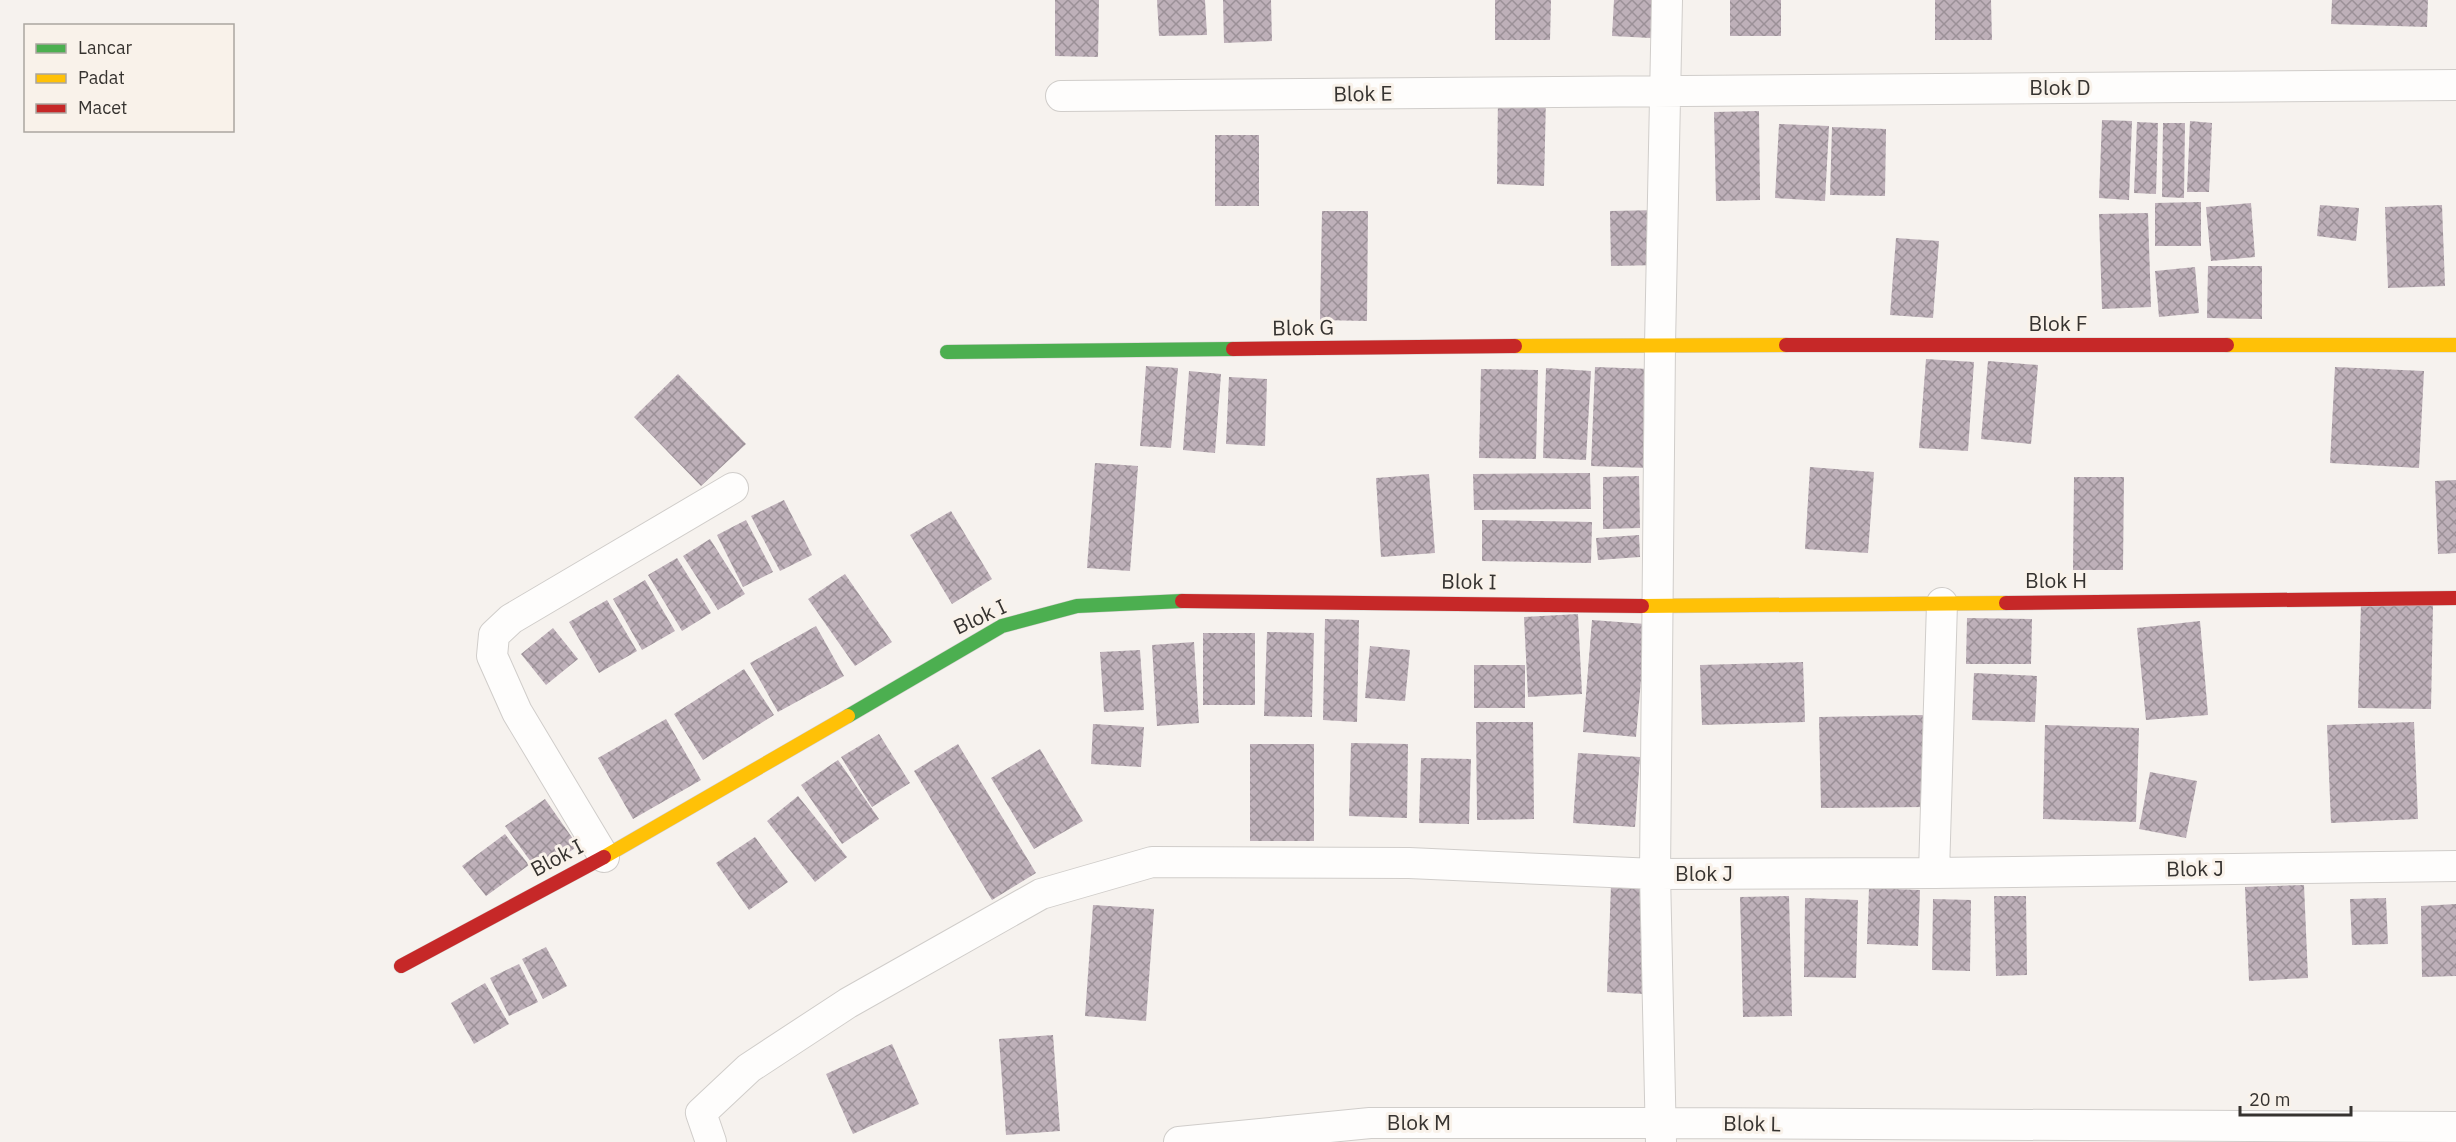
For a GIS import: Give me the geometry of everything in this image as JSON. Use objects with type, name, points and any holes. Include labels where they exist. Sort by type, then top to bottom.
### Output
[{"type":"street","points":[[1660,1132],[1654,874],[1660,345],[1667,0]]},
{"type":"street","name":"Blok D","points":[[1664,91],[2456,85]]},
{"type":"street","name":"Blok E","points":[[1061,96],[1664,91]]},
{"type":"street","name":"Blok F","points":[[1660,345],[2456,345]]},
{"type":"street","name":"Blok G","points":[[947,352],[1660,345]]},
{"type":"street","points":[[604,857],[518,712],[492,656],[494,635],[511,619],[733,488]]},
{"type":"street","name":"Blok H","points":[[1657,606],[2456,598]]},
{"type":"street","name":"Blok I","points":[[401,966],[604,857],[1002,626],[1077,606],[1159,601],[1657,606]]},
{"type":"street","points":[[1934,873],[1942,603]]},
{"type":"street","name":"Blok J","points":[[711,1142],[701,1113],[749,1068],[848,1003],[1041,894],[1152,862],[1409,863],[1654,874],[2456,866]]},
{"type":"street","name":"Blok M","points":[[1179,1142],[1370,1123],[1660,1132]]},
{"type":"street","name":"Blok L","points":[[1660,1132],[2371,1135],[2456,1128]]},
{"type":"building","points":[[1055,0],[1099,0],[1098,57],[1055,56]]},
{"type":"building","points":[[1157,0],[1205,0],[1207,35],[1159,36]]},
{"type":"building","points":[[1223,0],[1271,0],[1272,41],[1224,43]]},
{"type":"building","points":[[1495,0],[1551,0],[1550,40],[1495,40]]},
{"type":"building","points":[[1614,0],[1653,0],[1651,38],[1612,36]]},
{"type":"building","points":[[1730,0],[1781,0],[1781,36],[1730,36]]},
{"type":"building","points":[[1935,0],[1991,0],[1992,40],[1935,40]]},
{"type":"building","points":[[2332,0],[2428,0],[2427,27],[2331,24]]},
{"type":"building","points":[[1498,95],[1546,96],[1544,186],[1497,184]]},
{"type":"building","points":[[1759,111],[1760,200],[1716,201],[1714,112]]},
{"type":"building","points":[[2102,120],[2132,121],[2129,200],[2099,198]]},
{"type":"building","points":[[2190,121],[2212,123],[2209,192],[2187,192]]},
{"type":"building","points":[[2137,122],[2158,123],[2156,194],[2134,193]]},
{"type":"building","points":[[2163,123],[2185,123],[2184,198],[2162,197]]},
{"type":"building","points":[[1779,124],[1829,126],[1825,201],[1775,198]]},
{"type":"building","points":[[1832,127],[1886,129],[1885,196],[1830,195]]},
{"type":"building","points":[[1215,135],[1259,135],[1259,206],[1215,206]]},
{"type":"building","points":[[2201,202],[2201,246],[2155,246],[2155,203]]},
{"type":"building","points":[[2251,203],[2255,257],[2211,261],[2206,207]]},
{"type":"building","points":[[2320,205],[2359,208],[2356,241],[2317,236]]},
{"type":"building","points":[[2442,205],[2445,286],[2388,288],[2385,207]]},
{"type":"building","points":[[1660,210],[1661,265],[1611,266],[1610,211]]},
{"type":"building","points":[[1322,211],[1368,211],[1367,321],[1320,320]]},
{"type":"building","points":[[2148,213],[2151,307],[2102,309],[2099,214]]},
{"type":"building","points":[[1896,238],[1939,241],[1933,318],[1890,315]]},
{"type":"building","points":[[2208,266],[2262,266],[2262,319],[2207,318]]},
{"type":"building","points":[[2195,267],[2199,313],[2159,317],[2155,271]]},
{"type":"building","points":[[1926,359],[1974,362],[1968,451],[1919,448]]},
{"type":"building","points":[[1988,361],[2038,365],[2031,444],[1981,439]]},
{"type":"building","points":[[1146,366],[1178,368],[1171,448],[1140,446]]},
{"type":"building","points":[[1595,367],[1651,369],[1647,468],[1591,466]]},
{"type":"building","points":[[2335,367],[2424,371],[2419,468],[2330,463]]},
{"type":"building","points":[[1546,368],[1591,371],[1586,460],[1543,458]]},
{"type":"building","points":[[1481,369],[1538,370],[1536,459],[1479,458]]},
{"type":"building","points":[[1189,371],[1221,374],[1215,453],[1183,450]]},
{"type":"building","points":[[678,374],[746,444],[701,486],[634,417]]},
{"type":"building","points":[[1229,377],[1267,379],[1265,446],[1226,444]]},
{"type":"building","points":[[1095,463],[1138,466],[1130,571],[1087,568]]},
{"type":"building","points":[[1810,467],[1874,472],[1868,553],[1805,549]]},
{"type":"building","points":[[1590,473],[1591,509],[1474,510],[1473,474]]},
{"type":"building","points":[[1429,474],[1435,553],[1381,557],[1376,478]]},
{"type":"building","points":[[1639,476],[1640,528],[1603,529],[1603,477]]},
{"type":"building","points":[[2074,477],[2124,477],[2123,570],[2073,570]]},
{"type":"building","points":[[2456,480],[2456,553],[2438,554],[2435,481]]},
{"type":"building","points":[[784,500],[812,555],[780,571],[751,516]]},
{"type":"building","points":[[951,511],[992,579],[952,604],[910,535]]},
{"type":"building","points":[[746,520],[773,572],[743,587],[717,535]]},
{"type":"building","points":[[1482,520],[1592,522],[1591,563],[1482,561]]},
{"type":"building","points":[[1639,535],[1640,557],[1598,560],[1596,538]]},
{"type":"building","points":[[710,539],[745,594],[718,610],[683,556]]},
{"type":"building","points":[[677,558],[711,613],[682,631],[648,575]]},
{"type":"building","points":[[845,574],[892,642],[855,666],[808,599]]},
{"type":"building","points":[[645,580],[675,631],[642,650],[613,599]]},
{"type":"building","points":[[607,600],[637,651],[599,673],[569,622]]},
{"type":"building","points":[[2361,604],[2433,605],[2431,709],[2358,708]]},
{"type":"building","points":[[1578,614],[1582,694],[1528,697],[1524,617]]},
{"type":"building","points":[[1967,618],[2032,619],[2031,664],[1966,664]]},
{"type":"building","points":[[1325,619],[1359,620],[1357,722],[1323,720]]},
{"type":"building","points":[[1592,620],[1646,624],[1636,737],[1583,732]]},
{"type":"building","points":[[2200,621],[2208,715],[2146,720],[2137,628]]},
{"type":"building","points":[[816,626],[844,676],[778,712],[750,663]]},
{"type":"building","points":[[553,628],[578,659],[546,685],[521,654]]},
{"type":"building","points":[[1267,632],[1314,633],[1312,717],[1264,716]]},
{"type":"building","points":[[1203,633],[1255,633],[1255,705],[1203,705]]},
{"type":"building","points":[[1194,642],[1199,723],[1157,726],[1152,645]]},
{"type":"building","points":[[1370,646],[1410,650],[1405,701],[1365,698]]},
{"type":"building","points":[[1140,650],[1144,710],[1104,712],[1100,652]]},
{"type":"building","points":[[1803,662],[1805,722],[1702,725],[1700,665]]},
{"type":"building","points":[[1474,665],[1525,665],[1525,708],[1474,708]]},
{"type":"building","points":[[744,669],[774,715],[703,760],[674,714]]},
{"type":"building","points":[[1974,673],[2037,676],[2035,722],[1972,720]]},
{"type":"building","points":[[1925,715],[1926,807],[1821,808],[1819,717]]},
{"type":"building","points":[[666,719],[701,780],[633,819],[598,758]]},
{"type":"building","points":[[1476,722],[1533,722],[1534,819],[1477,820]]},
{"type":"building","points":[[2414,722],[2418,819],[2331,823],[2327,725]]},
{"type":"building","points":[[1093,724],[1144,727],[1141,767],[1091,764]]},
{"type":"building","points":[[2045,725],[2139,728],[2136,822],[2043,819]]},
{"type":"building","points":[[879,734],[910,783],[872,807],[841,757]]},
{"type":"building","points":[[1351,743],[1408,744],[1407,818],[1349,816]]},
{"type":"building","points":[[958,744],[1036,873],[992,900],[914,771]]},
{"type":"building","points":[[1250,744],[1314,744],[1314,841],[1250,841]]},
{"type":"building","points":[[1040,749],[1083,821],[1034,849],[991,778]]},
{"type":"building","points":[[1578,753],[1640,757],[1635,827],[1573,823]]},
{"type":"building","points":[[1421,758],[1471,759],[1469,824],[1419,823]]},
{"type":"building","points":[[838,760],[879,819],[842,844],[801,785]]},
{"type":"building","points":[[2150,772],[2197,781],[2186,838],[2139,829]]},
{"type":"building","points":[[798,796],[847,857],[815,882],[767,821]]},
{"type":"building","points":[[545,799],[578,846],[539,873],[505,826]]},
{"type":"building","points":[[505,834],[529,865],[486,896],[462,866]]},
{"type":"building","points":[[755,837],[788,882],[749,910],[716,863]]},
{"type":"building","points":[[1611,885],[1647,886],[1643,994],[1607,992]]},
{"type":"building","points":[[2304,885],[2308,978],[2249,981],[2245,887]]},
{"type":"building","points":[[1869,888],[1920,890],[1918,946],[1867,944]]},
{"type":"building","points":[[1789,896],[1792,1016],[1743,1017],[1740,897]]},
{"type":"building","points":[[1994,896],[2026,896],[2027,975],[1996,976]]},
{"type":"building","points":[[1805,898],[1858,900],[1856,978],[1804,977]]},
{"type":"building","points":[[2386,898],[2388,944],[2352,945],[2350,899]]},
{"type":"building","points":[[1933,899],[1971,900],[1970,971],[1932,970]]},
{"type":"building","points":[[2456,904],[2456,976],[2422,977],[2421,906]]},
{"type":"building","points":[[1093,905],[1154,909],[1146,1021],[1085,1016]]},
{"type":"building","points":[[546,947],[567,986],[543,999],[522,959]]},
{"type":"building","points":[[519,964],[538,1002],[509,1016],[490,978]]},
{"type":"building","points":[[485,983],[509,1024],[474,1044],[451,1003]]},
{"type":"building","points":[[1053,1035],[1060,1131],[1006,1135],[999,1039]]},
{"type":"building","points":[[892,1044],[919,1104],[853,1134],[826,1074]]},
{"type":"traffic: fast","points":[[947,352],[1233,349]]},
{"type":"traffic: fast","points":[[848,716],[1002,626],[1077,606],[1182,601]]},
{"type":"traffic: slow","points":[[1515,346],[1786,345]]},
{"type":"traffic: slow","points":[[2227,345],[2456,345]]},
{"type":"traffic: slow","points":[[1642,606],[2006,603]]},
{"type":"traffic: slow","points":[[604,857],[848,716]]},
{"type":"traffic: jam","points":[[1786,345],[2227,345]]},
{"type":"traffic: jam","points":[[1233,349],[1515,346]]},
{"type":"traffic: jam","points":[[2006,603],[2456,598]]},
{"type":"traffic: jam","points":[[1182,601],[1642,606]]},
{"type":"traffic: jam","points":[[401,966],[604,857]]}]
